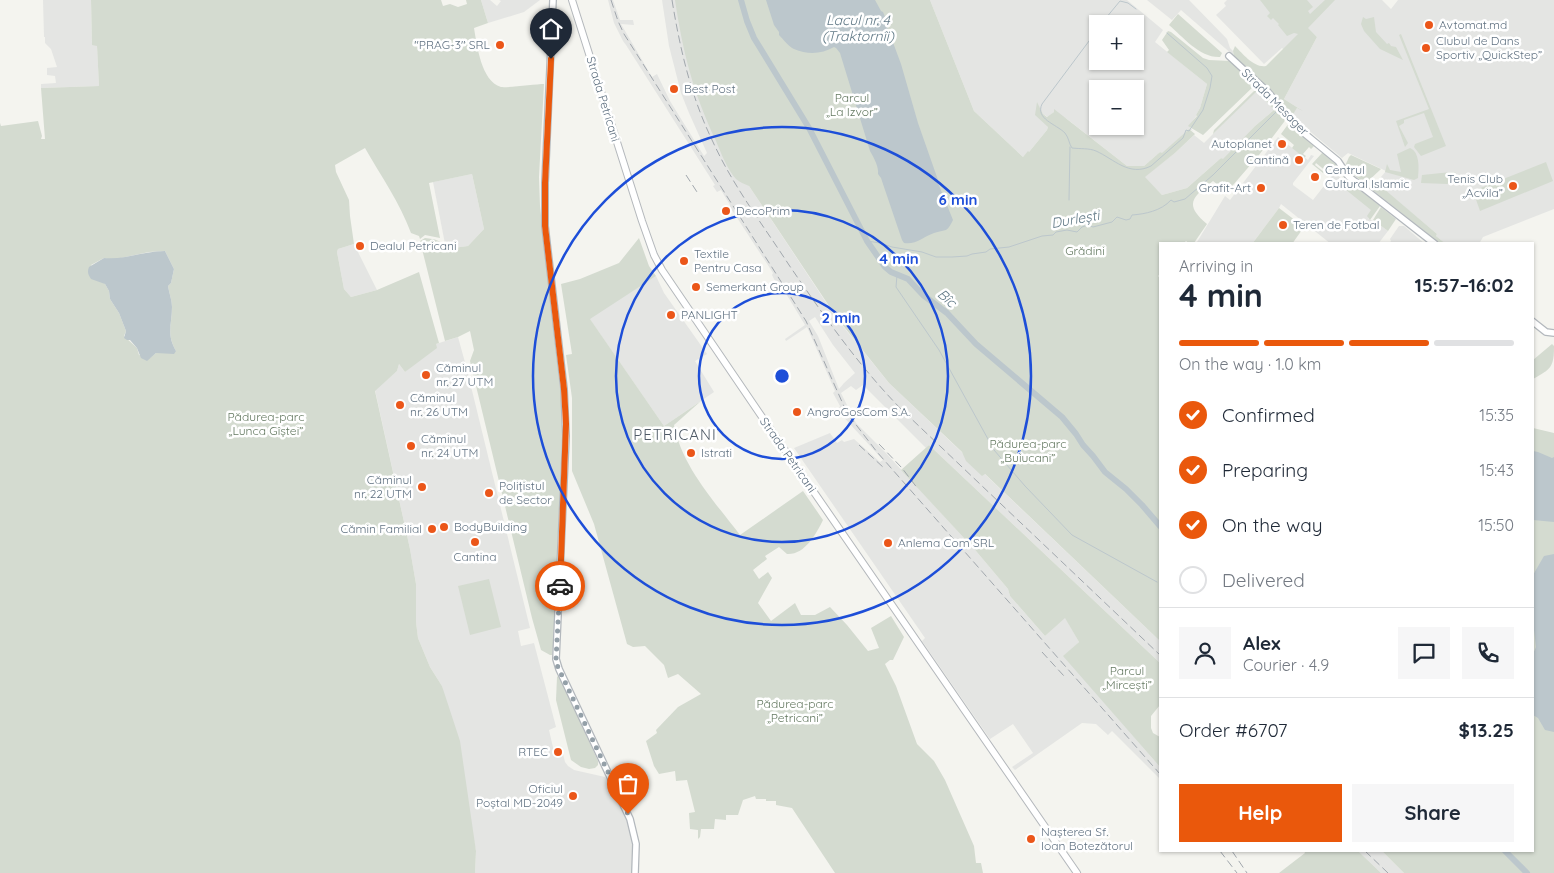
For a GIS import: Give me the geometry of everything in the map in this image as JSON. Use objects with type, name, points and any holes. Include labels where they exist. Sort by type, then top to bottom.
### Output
[{"type":"main road","points":[[553,0],[545,183],[545,226],[564,389],[566,436],[556,659],[605,766],[626,806],[636,844],[635,873]]},
{"type":"main road","name":"Strada Petricani","points":[[572,0],[642,221],[654,255],[662,270],[1077,873]]},
{"type":"main road","name":"Strada Mesager","points":[[1230,56],[1275,100],[1300,128],[1338,161],[1348,176],[1432,242]]},
{"type":"main road","points":[[1534,323],[1546,332],[1554,333]]},
{"type":"shaded area","points":[[43,0],[91,0],[92,45],[97,45],[99,86],[41,88],[41,84],[56,83],[55,76],[47,75],[47,68],[57,67],[51,49],[45,43]]},
{"type":"shaded area","points":[[481,0],[490,0],[497,6],[501,1],[499,0],[540,0],[524,12],[488,23]]},
{"type":"shaded area","points":[[608,0],[613,0],[620,20],[633,20],[634,25],[621,24],[652,77],[657,74],[670,101],[704,156],[707,153],[681,93],[669,46],[662,0],[680,0],[739,171],[837,319],[889,383],[1159,640],[1159,662],[929,445],[926,448],[863,385],[856,390],[851,386],[841,393],[856,423],[976,551],[1008,589],[1010,596],[1045,636],[1065,617],[1079,642],[1064,656],[1159,766],[1159,778],[1112,731],[1108,735],[1096,724],[1082,723],[1015,770],[1012,767],[1033,753],[1013,724],[990,739],[922,641],[925,638],[794,448],[830,433],[837,443],[842,440],[844,442],[854,439],[880,462],[883,460],[838,411],[840,406],[833,393],[835,391],[807,327],[786,341],[785,339],[805,325],[785,292],[775,281],[773,273],[721,190],[717,192],[713,186],[715,185],[623,41],[614,23]],"holes":[[[815,317],[833,345],[855,373],[839,389],[818,336],[809,321]]]},
{"type":"shaded area","points":[[930,0],[1127,0],[1163,30],[1155,42],[1207,84],[1197,115],[1189,126],[1193,131],[1189,129],[1162,154],[1160,152],[1144,166],[1127,166],[1067,119],[1054,112],[1048,117],[1043,114],[1037,103],[1048,127],[1023,157],[974,111]]},
{"type":"shaded area","points":[[1147,0],[1189,0],[1227,39],[1233,55],[1181,10],[1172,20]]},
{"type":"shaded area","points":[[1227,0],[1382,0],[1391,9],[1398,0],[1554,0],[1554,209],[1483,237],[1480,242],[1444,242],[1436,236],[1437,234],[1376,183],[1386,171],[1348,153],[1342,158],[1292,115],[1297,108],[1300,109],[1284,99],[1317,37],[1307,28],[1285,51],[1282,48],[1264,64],[1216,15],[1226,6],[1224,3]]},
{"type":"shaded area","points":[[1257,90],[1274,110],[1255,126],[1223,160],[1221,158],[1187,188],[1162,195],[1144,177],[1175,153],[1194,135],[1204,143]]},
{"type":"shaded area","points":[[1278,137],[1308,160],[1311,155],[1314,156],[1293,185],[1313,200],[1334,173],[1377,205],[1368,218],[1388,231],[1380,242],[1328,242],[1281,204],[1254,242],[1197,242],[1225,196],[1230,200]]},
{"type":"shaded area","points":[[472,174],[484,229],[468,246],[446,249],[433,182]]},
{"type":"shaded area","points":[[1399,226],[1404,226],[1423,242],[1390,242],[1390,239]]},
{"type":"shaded area","points":[[354,244],[377,290],[351,297],[344,289],[337,252],[338,249]]},
{"type":"shaded area","points":[[656,276],[664,293],[707,354],[695,361],[714,392],[664,426],[589,318]]},
{"type":"shaded area","points":[[458,337],[466,366],[455,368],[456,372],[467,370],[530,628],[518,631],[521,646],[534,643],[556,727],[549,730],[555,756],[563,754],[565,762],[574,770],[605,777],[613,786],[625,810],[633,840],[632,873],[475,873],[476,851],[442,686],[430,667],[418,638],[416,584],[410,549],[375,390],[397,371],[399,364],[405,372],[436,344]]},
{"type":"shaded area","points":[[1359,852],[1383,852],[1404,873],[1381,873]]},
{"type":"green space","name":"Pădurea-parc „Lunca Gîștei”","points":[[91,0],[441,0],[443,6],[450,4],[458,7],[467,4],[466,0],[481,0],[488,23],[474,28],[481,62],[489,78],[501,87],[544,84],[539,177],[540,206],[563,417],[552,655],[541,650],[532,618],[470,361],[474,350],[470,331],[445,341],[420,241],[425,238],[435,240],[440,242],[446,249],[468,246],[484,229],[472,174],[429,183],[440,238],[425,235],[420,239],[419,236],[411,233],[396,200],[365,148],[335,165],[336,172],[349,200],[354,244],[338,249],[337,252],[344,289],[351,297],[377,290],[419,272],[439,343],[436,344],[437,348],[405,372],[399,364],[397,371],[375,391],[410,549],[416,584],[418,638],[430,667],[442,686],[460,741],[476,851],[475,873],[0,873],[0,123],[1,126],[38,121],[41,139],[45,139],[41,88],[99,86],[97,46],[92,45]],"holes":[[[165,251],[174,269],[171,283],[168,286],[172,302],[170,334],[176,351],[156,353],[150,358],[139,355],[137,348],[124,336],[126,331],[119,313],[110,299],[109,291],[91,265],[104,258],[111,260],[149,252]]]},
{"type":"green space","name":"Parcul „La Izvor”","points":[[675,0],[930,0],[974,111],[1023,157],[1048,127],[1035,115],[1037,102],[1043,114],[1047,117],[1054,112],[1054,109],[1127,166],[1144,166],[1189,129],[1195,134],[1145,177],[1162,195],[1187,188],[1221,158],[1223,159],[1255,126],[1274,110],[1257,91],[1213,134],[1214,130],[1254,91],[1261,90],[1279,106],[1286,118],[1284,122],[1227,192],[1213,181],[1196,196],[1193,206],[1207,224],[1195,242],[1159,242],[1159,640],[985,474],[982,476],[966,461],[962,452],[889,383],[837,318],[749,186],[736,179],[727,166],[695,89],[682,38]]},
{"type":"green space","points":[[1260,0],[1307,0],[1313,7],[1308,11],[1310,14],[1325,0],[1335,0],[1308,28],[1317,37],[1284,99],[1303,111],[1297,108],[1292,116],[1262,83],[1234,58],[1233,51],[1235,46],[1253,63],[1266,66],[1298,34],[1294,33],[1287,36],[1273,18],[1271,20],[1267,16],[1270,13]]},
{"type":"green space","points":[[1178,14],[1222,53],[1220,57],[1206,54],[1199,50],[1169,25]]},
{"type":"green space","points":[[1363,17],[1366,19],[1374,17],[1376,32],[1387,44],[1389,43],[1391,46],[1396,47],[1403,60],[1380,49],[1364,31],[1361,24]]},
{"type":"green space","points":[[1168,31],[1203,58],[1230,61],[1256,84],[1203,135],[1188,126],[1197,116],[1207,84],[1167,52],[1169,50],[1162,40]]},
{"type":"green space","points":[[1401,34],[1446,146],[1421,156],[1414,147],[1415,144],[1433,137],[1424,113],[1404,120],[1404,123],[1399,126],[1408,143],[1405,147],[1396,121],[1429,109],[1399,35]]},
{"type":"green space","points":[[1289,123],[1314,146],[1311,149],[1309,147],[1303,154],[1306,156],[1303,159],[1292,148],[1294,145],[1281,134]]},
{"type":"green space","points":[[1410,148],[1416,153],[1419,166],[1418,178],[1414,180],[1385,172],[1387,164],[1390,170],[1401,172],[1397,154]]},
{"type":"green space","points":[[1323,152],[1337,163],[1339,169],[1334,173],[1329,169],[1327,172],[1316,163],[1315,165],[1323,173],[1312,164]]},
{"type":"green space","points":[[1351,155],[1381,169],[1364,183],[1345,166]]},
{"type":"green space","name":"Tenis Club „Acvila”","points":[[1546,162],[1553,181],[1480,211],[1473,191]]},
{"type":"green space","points":[[1455,172],[1459,180],[1447,184],[1421,183],[1422,175]]},
{"type":"green space","points":[[1375,180],[1378,181],[1377,183],[1437,234],[1436,236],[1444,242],[1438,242],[1370,188]]},
{"type":"green space","points":[[1350,182],[1380,206],[1370,220],[1367,216],[1371,210],[1345,189]]},
{"type":"green space","points":[[1381,207],[1396,219],[1388,231],[1373,220]]},
{"type":"green space","name":"Teren de Fotbal","points":[[1279,208],[1304,227],[1293,242],[1254,242]]},
{"type":"green space","name":"Pădurea-parc „Petricani”","points":[[639,238],[649,266],[656,276],[590,319],[664,426],[701,401],[674,425],[678,440],[692,470],[710,497],[740,535],[803,491],[823,520],[809,543],[799,551],[787,554],[779,547],[765,556],[767,559],[753,570],[759,579],[768,572],[772,578],[758,603],[771,621],[795,603],[801,615],[815,615],[830,607],[868,651],[879,648],[871,628],[891,616],[904,637],[893,660],[885,664],[896,686],[917,744],[934,761],[945,780],[974,846],[976,863],[981,863],[983,873],[835,873],[792,808],[776,805],[776,801],[756,799],[755,796],[743,800],[738,815],[726,815],[726,820],[715,819],[714,829],[701,829],[698,839],[698,830],[690,829],[689,813],[695,812],[687,780],[676,781],[675,771],[659,774],[654,766],[646,741],[657,733],[656,730],[678,707],[701,694],[678,674],[668,678],[664,665],[645,646],[633,647],[627,644],[594,524],[572,471],[572,398],[566,355],[572,354],[561,284],[580,279],[619,263]]},
{"type":"green space","points":[[1552,344],[1554,346],[1550,367],[1534,378],[1534,359]]},
{"type":"green space","points":[[1534,428],[1554,433],[1554,873],[1404,873],[1383,852],[1534,852]]},
{"type":"green space","name":"Parcul „Mircești”","points":[[929,445],[1159,662],[1159,706],[1151,716],[1151,728],[1153,733],[1159,736],[1159,766],[1063,656],[1079,642],[1065,618],[1045,636],[1010,596],[1008,589],[976,551],[901,470]]},
{"type":"green space","points":[[489,579],[501,627],[470,635],[458,586]]},
{"type":"green space","points":[[559,675],[598,761],[598,765],[595,768],[581,767],[571,760],[556,700],[557,677]]},
{"type":"green space","points":[[1359,852],[1381,873],[1279,873],[1305,853]]},
{"type":"water","name":"Lacul nr. 4 (Traktornîi)","points":[[766,0],[875,0],[886,19],[885,21],[901,64],[938,183],[953,220],[946,230],[934,233],[916,242],[904,243],[878,174],[876,162],[870,151],[840,53],[834,47],[815,53],[792,48],[779,35]]},
{"type":"water","points":[[165,251],[174,269],[171,283],[168,286],[172,302],[170,334],[176,351],[174,354],[156,353],[147,361],[141,358],[137,348],[130,340],[124,338],[126,331],[119,313],[110,299],[109,291],[105,284],[91,279],[88,270],[89,267],[104,258],[119,258]]},
{"type":"water","points":[[1534,451],[1552,458],[1554,457],[1554,522],[1534,520]]},
{"type":"water","points":[[1554,554],[1554,732],[1545,730],[1538,718],[1534,716],[1534,652],[1536,647],[1534,630],[1534,573],[1544,556]]},
{"type":"waterway","name":"Bîc","points":[[741,0],[754,38],[809,128],[867,241],[885,267],[891,272],[908,279],[923,295],[947,313],[976,344],[1062,417],[1105,472],[1126,489],[1159,525]]},
{"type":"waterway","points":[[1108,15],[1120,1],[1128,3],[1136,9]]},
{"type":"waterway","points":[[1089,41],[1042,104],[1041,114],[1065,133],[1072,148],[1093,150],[1122,166],[1143,169],[1151,166],[1183,138],[1186,130],[1189,131],[1203,110],[1210,88],[1212,76],[1207,68],[1167,33]]},
{"type":"waterway","name":"Durlești","points":[[867,241],[922,252],[936,257],[967,256],[986,252],[990,249],[1009,247],[1042,236],[1053,235],[1056,232],[1067,230],[1077,232],[1082,227],[1088,225],[1093,227],[1112,222],[1117,217],[1126,220],[1130,219],[1132,215],[1158,209],[1171,200],[1174,202],[1185,199],[1213,175],[1277,111]]},
{"type":"waterway","points":[[1069,200],[1070,147]]},
{"type":"waterway","points":[[897,275],[896,287],[939,350],[994,450],[1072,535],[1157,582]]},
{"type":"waterway","name":"Bîc","points":[[1506,852],[1527,873]]},
{"type":"railway","points":[[611,0],[624,34],[806,321],[847,413],[877,452],[1159,773]]},
{"type":"railway","points":[[672,0],[692,90],[705,125],[721,158],[739,190],[842,340],[901,409],[1159,654]]},
{"type":"railway","points":[[686,175],[697,192]]},
{"type":"railway","points":[[879,444],[902,468],[918,489]]},
{"type":"railway","points":[[859,445],[884,468]]},
{"type":"railway","points":[[1042,652],[1064,676]]},
{"type":"railway","points":[[1221,852],[1237,873]]},
{"type":"railway","points":[[1233,852],[1247,873]]},
{"type":"railway","points":[[1366,852],[1388,873]]},
{"type":"way so far","points":[[560,586],[556,663],[612,781],[626,806],[628,814]]},
{"type":"place","name":"Avtomat.md","points":[[1429,25]]},
{"type":"place","name":"\"PRAG-3\" SRL","points":[[500,45]]},
{"type":"place","name":"Clubul de Dans Sportiv „QuickStep”","points":[[1426,48]]},
{"type":"place","name":"Best Post","points":[[674,89]]},
{"type":"place","name":"Autoplanet","points":[[1282,144]]},
{"type":"place","name":"Cantină","points":[[1299,160]]},
{"type":"place","name":"Centrul Cultural Islamic","points":[[1315,177]]},
{"type":"place","name":"Tenis Club „Acvila”","points":[[1513,186]]},
{"type":"place","name":"Grafit-Art","points":[[1261,188]]},
{"type":"place","name":"DecoPrim","points":[[726,211]]},
{"type":"place","name":"Teren de Fotbal","points":[[1283,225]]},
{"type":"place","name":"Dealul Petricani","points":[[360,246]]},
{"type":"place","name":"Textile Pentru Casa","points":[[684,261]]},
{"type":"place","name":"Semerkant Group","points":[[696,287]]},
{"type":"place","name":"PANLIGHT","points":[[671,315]]},
{"type":"place","name":"Căminul nr. 27 UTM","points":[[426,375]]},
{"type":"place","name":"Căminul nr. 26 UTM","points":[[400,405]]},
{"type":"place","name":"AngroGosCom S.A.","points":[[797,412]]},
{"type":"place","name":"Căminul nr. 24 UTM","points":[[411,446]]},
{"type":"place","name":"Istrati","points":[[691,453]]},
{"type":"place","name":"Căminul nr. 22 UTM","points":[[422,487]]},
{"type":"place","name":"Polițistul de Sector","points":[[489,493]]},
{"type":"place","name":"BodyBuilding","points":[[444,527]]},
{"type":"place","name":"Cămin Familial","points":[[432,529]]},
{"type":"place","name":"Cantina","points":[[475,542]]},
{"type":"place","name":"Anlema Com SRL","points":[[888,543]]},
{"type":"place","name":"RTEC","points":[[558,752]]},
{"type":"place","name":"Oficiul Poștal MD-2049","points":[[573,796]]},
{"type":"place","name":"Nașterea Sf. Ioan Botezătorul","points":[[1031,839]]},
{"type":"district","name":"PETRICANI","points":[[675,435]]},
{"type":"route","points":[[551,59],[545,183],[545,226],[564,389],[566,424],[560,586]]},
{"type":"park label","name":"Grădini","points":[[1085,251]]},
{"type":"park label","name":"Pădurea-parc „Buiucani”","points":[[1028,451]]}]
